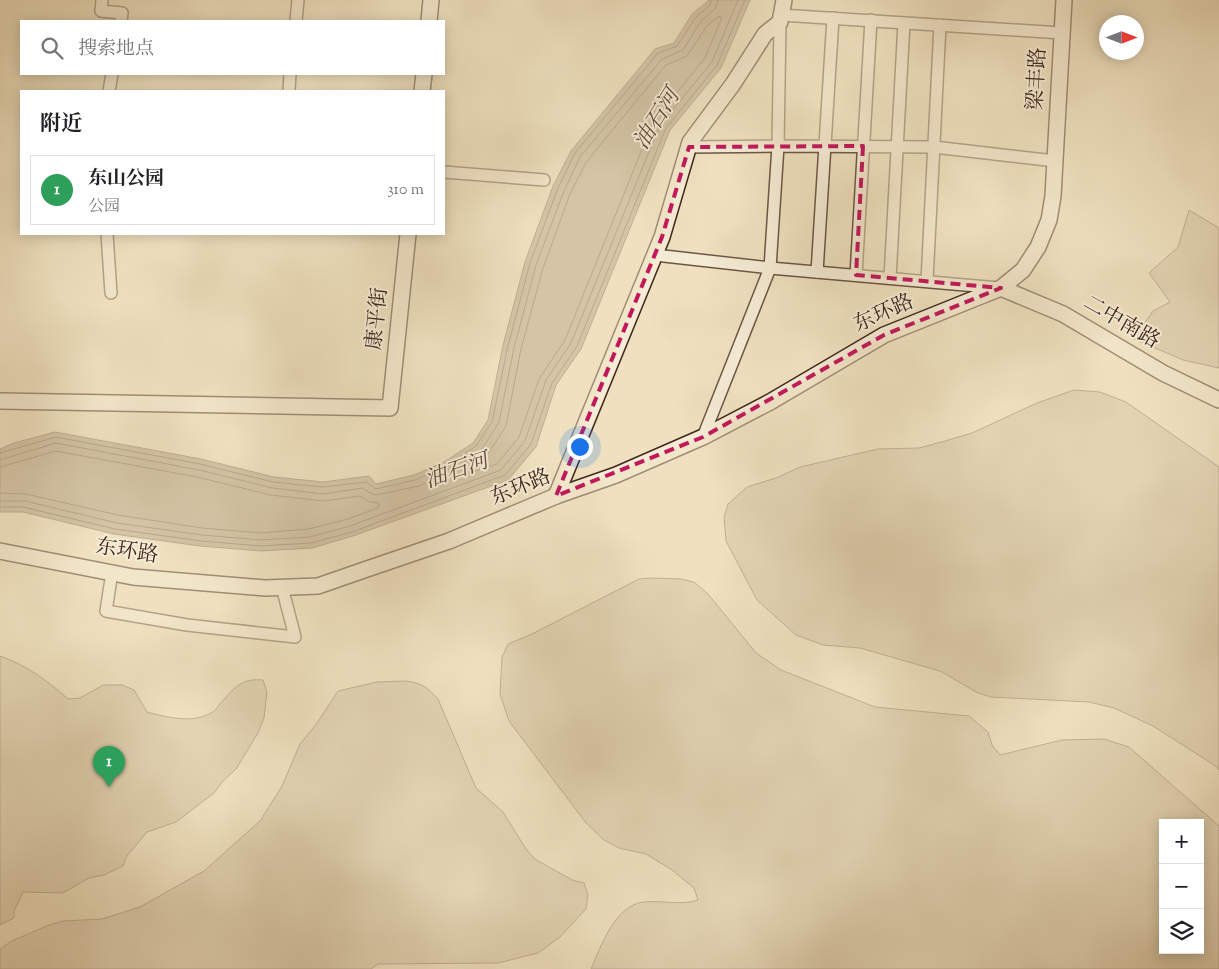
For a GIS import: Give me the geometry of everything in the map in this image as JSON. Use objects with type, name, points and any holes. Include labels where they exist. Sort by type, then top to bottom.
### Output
[{"type":"street","points":[[102,0],[101,11],[122,13],[121,20]]},
{"type":"street","points":[[296,20],[298,0]]},
{"type":"street","points":[[429,20],[432,0]]},
{"type":"street","name":"梁丰路","points":[[1055,162],[1064,0]]},
{"type":"street","points":[[782,12],[833,18],[1062,33]]},
{"type":"street","points":[[703,437],[770,268],[778,146],[782,12]]},
{"type":"street","points":[[556,496],[662,237],[690,142],[733,84],[765,34],[782,12]]},
{"type":"street","points":[[817,272],[833,18]]},
{"type":"street","points":[[856,275],[870,20]]},
{"type":"street","points":[[890,278],[904,23]]},
{"type":"street","points":[[928,281],[940,25]]},
{"type":"street","points":[[109,90],[112,75]]},
{"type":"street","points":[[289,90],[290,75]]},
{"type":"street","points":[[422,90],[424,75]]},
{"type":"street","points":[[689,147],[934,147],[1055,162]]},
{"type":"street","name":"东环路","points":[[0,551],[133,576],[265,588],[318,586],[449,541],[556,496],[616,475],[703,437],[770,402],[884,335],[1001,288],[1023,270],[1038,247],[1049,220],[1053,196],[1055,162]]},
{"type":"street","points":[[445,172],[544,180]]},
{"type":"street","points":[[106,235],[111,293]]},
{"type":"street","name":"康平街","points":[[0,401],[390,408],[408,235]]},
{"type":"street","points":[[655,255],[770,268],[1001,288]]},
{"type":"street","name":"二中南路","points":[[1001,288],[1063,314],[1163,372],[1219,400]]},
{"type":"street","points":[[112,572],[106,612],[187,625],[295,637],[282,587]]},
{"type":"highlighted area","points":[[863,146],[856,275],[1001,288],[884,335],[703,437],[556,496],[662,237],[689,147]]},
{"type":"shaded area","points":[[1189,210],[1219,228],[1219,368],[1183,360],[1134,339],[1153,311],[1170,302],[1149,273],[1178,247]]},
{"type":"shaded area","points":[[1074,390],[1100,392],[1126,402],[1219,467],[1219,770],[1153,726],[1114,708],[1089,702],[991,697],[978,693],[940,671],[860,648],[823,645],[796,635],[757,600],[726,541],[724,517],[728,504],[747,487],[776,478],[800,467],[878,449],[919,448],[972,433],[1037,403]]},
{"type":"shaded area","points":[[639,579],[681,579],[694,582],[708,594],[756,653],[781,670],[875,707],[969,716],[988,732],[992,745],[1000,755],[1062,740],[1104,739],[1129,747],[1219,826],[1219,969],[591,969],[610,928],[617,918],[634,905],[644,902],[684,903],[698,900],[694,888],[672,870],[646,854],[619,848],[604,840],[586,823],[509,721],[500,694],[502,657],[508,644],[532,634]]},
{"type":"shaded area","points":[[0,656],[36,674],[68,699],[80,698],[103,685],[122,685],[134,690],[147,712],[187,719],[204,716],[212,712],[242,683],[263,680],[267,692],[264,718],[258,733],[236,769],[214,793],[176,822],[147,832],[127,856],[123,866],[104,875],[89,878],[63,893],[23,892],[14,911],[14,918],[0,925]]},
{"type":"shaded area","points":[[405,681],[424,686],[438,699],[476,788],[503,812],[526,849],[535,859],[572,880],[584,883],[588,895],[586,909],[560,937],[538,953],[498,963],[378,964],[371,969],[0,969],[0,949],[12,941],[63,921],[102,919],[140,907],[204,871],[260,821],[282,786],[300,744],[317,723],[338,691],[377,682]]},
{"type":"water","name":"油石河","points":[[709,0],[750,0],[721,68],[670,130],[581,349],[556,385],[536,447],[508,480],[353,536],[312,548],[261,551],[200,546],[114,534],[23,512],[0,512],[0,449],[14,443],[55,432],[201,459],[274,477],[323,482],[369,476],[376,484],[414,475],[444,462],[473,443],[488,420],[503,345],[525,262],[553,186],[571,151],[655,49],[674,43],[692,14]]},
{"type":"place","name":"东山公园","points":[[109,787]]}]
